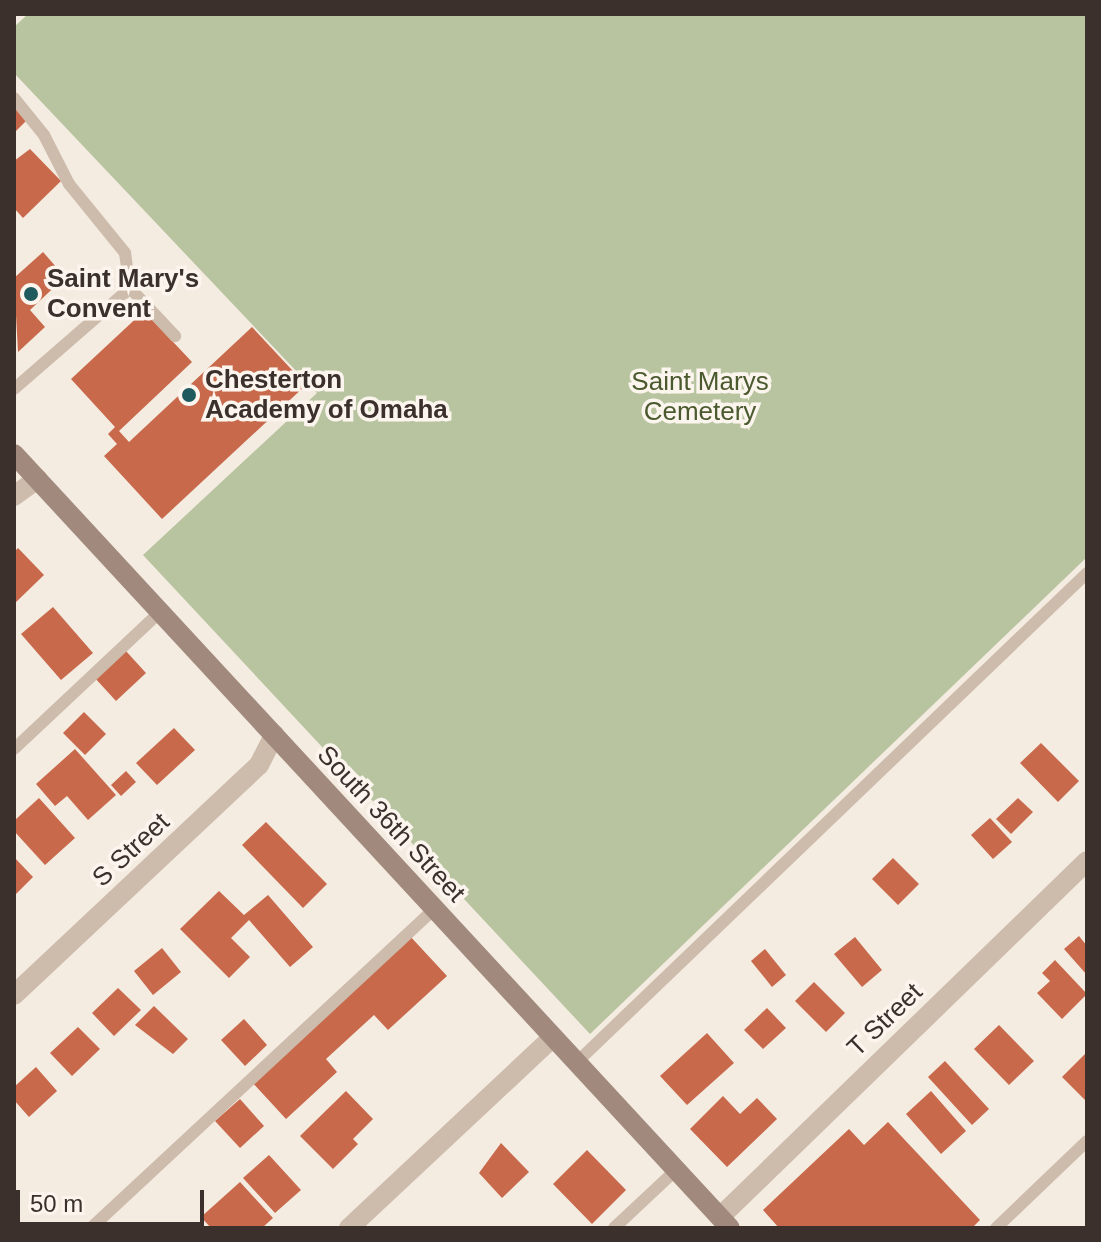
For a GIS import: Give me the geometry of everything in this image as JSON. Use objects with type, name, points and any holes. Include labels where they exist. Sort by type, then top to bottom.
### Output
[{"type":"main road","name":"South 36th Street","points":[[14,454],[725,1222]]},
{"type":"street","points":[[14,496],[37,479]]},
{"type":"street","name":"S Street","points":[[14,995],[259,765],[274,735]]},
{"type":"street","name":"T Street","points":[[725,1222],[1087,861]]},
{"type":"street","points":[[349,1228],[552,1038]]},
{"type":"lane","points":[[14,98],[36,121],[69,184],[125,253],[130,288],[175,336]]},
{"type":"lane","points":[[14,389],[130,288]]},
{"type":"lane","points":[[576,1063],[1087,573]]},
{"type":"lane","points":[[14,749],[160,612]]},
{"type":"lane","points":[[91,1228],[434,909]]},
{"type":"lane","points":[[996,1228],[1087,1141]]},
{"type":"lane","points":[[614,1228],[676,1170]]},
{"type":"green space","name":"Saint Marys Cemetery","points":[[28,14],[1087,14],[1087,557],[590,1034],[143,555],[317,393],[14,73],[14,27]]},
{"type":"building","points":[[14,104],[28,119],[14,133]]},
{"type":"building","points":[[30,149],[61,181],[23,218],[14,208],[14,161]]},
{"type":"building","name":"Saint Mary's Convent","points":[[43,252],[65,277],[30,310],[45,327],[18,352],[14,278]]},
{"type":"building","points":[[144,311],[192,362],[119,431],[129,442],[252,327],[306,385],[162,519],[104,456],[117,444],[108,434],[115,427],[71,379]]},
{"type":"building","points":[[18,548],[44,575],[14,604],[14,552]]},
{"type":"building","points":[[53,607],[93,653],[61,680],[21,634]]},
{"type":"building","points":[[125,650],[146,673],[116,701],[94,677]]},
{"type":"building","points":[[84,712],[106,734],[85,755],[63,733]]},
{"type":"building","points":[[174,728],[195,750],[157,785],[136,763]]},
{"type":"building","points":[[1041,743],[1079,781],[1058,802],[1020,763]]},
{"type":"building","points":[[75,749],[116,795],[88,820],[67,796],[55,806],[36,784]]},
{"type":"building","points":[[126,771],[136,782],[121,796],[111,785]]},
{"type":"building","points":[[39,798],[75,838],[45,865],[14,831],[14,821]]},
{"type":"building","points":[[1018,798],[1033,812],[1011,834],[996,819]]},
{"type":"building","points":[[990,818],[1012,842],[993,859],[971,835]]},
{"type":"building","points":[[266,822],[327,884],[303,908],[242,845]]},
{"type":"building","points":[[14,857],[33,877],[14,896]]},
{"type":"building","points":[[893,858],[919,884],[898,905],[872,879]]},
{"type":"building","points":[[219,891],[244,915],[268,895],[313,947],[290,967],[249,920],[231,938],[250,957],[229,978],[180,929]]},
{"type":"building","points":[[409,935],[447,976],[388,1030],[374,1015],[326,1059],[337,1072],[286,1119],[251,1081]]},
{"type":"building","points":[[1079,936],[1087,946],[1087,975],[1064,949]]},
{"type":"building","points":[[855,937],[882,970],[862,987],[834,954]]},
{"type":"building","points":[[162,948],[181,972],[153,995],[134,971]]},
{"type":"building","points":[[765,949],[786,975],[772,987],[751,961]]},
{"type":"building","points":[[1055,960],[1087,994],[1062,1019],[1037,993],[1050,981],[1042,973]]},
{"type":"building","points":[[814,982],[845,1013],[826,1032],[795,1001]]},
{"type":"building","points":[[118,988],[141,1010],[114,1036],[92,1013]]},
{"type":"building","points":[[154,1006],[188,1039],[173,1054],[135,1025]]},
{"type":"building","points":[[767,1008],[786,1028],[763,1049],[744,1030]]},
{"type":"building","points":[[244,1019],[267,1045],[245,1066],[221,1040]]},
{"type":"building","points":[[999,1025],[1034,1061],[1009,1085],[974,1049]]},
{"type":"building","points":[[78,1027],[100,1049],[72,1076],[50,1053]]},
{"type":"building","points":[[707,1033],[734,1063],[687,1105],[660,1076]]},
{"type":"building","points":[[1087,1052],[1087,1102],[1062,1077]]},
{"type":"building","points":[[945,1061],[989,1109],[972,1125],[928,1077]]},
{"type":"building","points":[[36,1067],[57,1091],[29,1117],[14,1100],[14,1087]]},
{"type":"building","points":[[346,1091],[373,1119],[353,1139],[358,1144],[333,1169],[300,1136]]},
{"type":"building","points":[[931,1091],[966,1131],[941,1154],[906,1114]]},
{"type":"building","points":[[723,1096],[740,1114],[757,1098],[777,1119],[727,1167],[690,1129]]},
{"type":"building","points":[[240,1099],[264,1126],[240,1148],[215,1121]]},
{"type":"building","points":[[888,1122],[980,1220],[972,1228],[779,1228],[763,1210],[849,1129],[864,1145]]},
{"type":"building","points":[[501,1143],[529,1172],[502,1198],[479,1173]]},
{"type":"building","points":[[587,1150],[626,1190],[592,1224],[553,1184]]},
{"type":"building","points":[[269,1155],[301,1190],[275,1213],[243,1178]]},
{"type":"building","points":[[240,1182],[273,1218],[262,1228],[211,1228],[201,1217]]},
{"type":"place","name":"Saint Mary's Convent","points":[[31,294]]},
{"type":"place","name":"Chesterton Academy of Omaha","points":[[189,395]]}]
